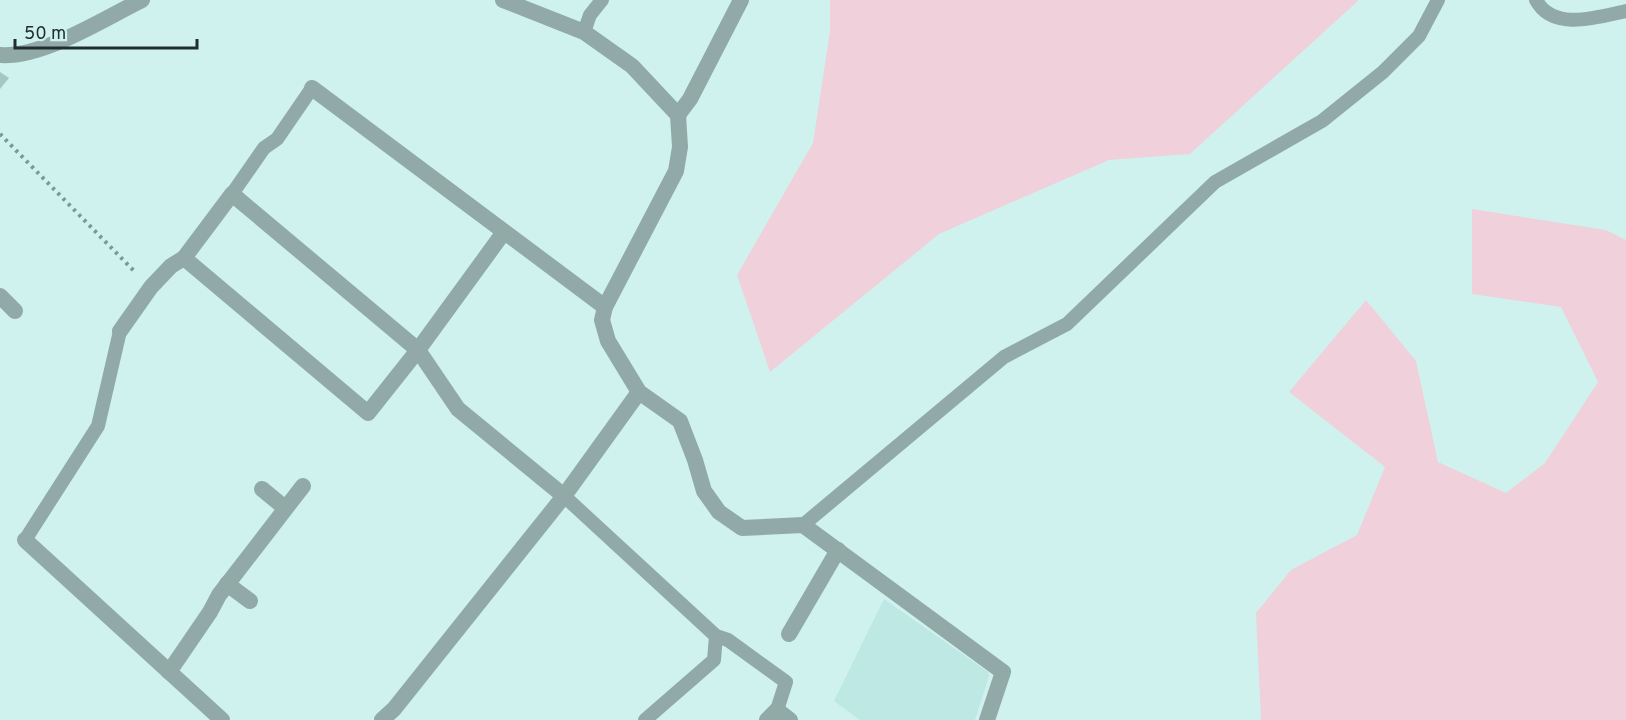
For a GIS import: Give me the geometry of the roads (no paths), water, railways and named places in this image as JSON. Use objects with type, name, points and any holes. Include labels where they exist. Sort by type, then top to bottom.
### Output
[{"type":"street","points":[[0,55],[16,56],[45,48],[142,0]]},
{"type":"street","points":[[503,0],[584,32],[632,66],[678,114],[680,147],[676,171],[605,307],[602,320],[608,341],[639,392],[680,421],[704,491],[719,512],[742,528],[803,525],[1003,672],[987,720]]},
{"type":"street","points":[[678,114],[690,99],[741,0]]},
{"type":"street","points":[[312,88],[605,307]]},
{"type":"street","points":[[120,331],[151,287],[171,266],[184,258],[232,194],[418,350],[458,409],[564,496]]},
{"type":"street","points":[[184,258],[368,412],[418,350],[504,232]]},
{"type":"street","points":[[0,296],[15,311]]},
{"type":"street","points":[[382,720],[402,700],[564,496],[639,392]]},
{"type":"street","points":[[169,672],[227,584],[303,486]]},
{"type":"street","points":[[262,489],[285,508]]},
{"type":"street","points":[[25,540],[222,720]]},
{"type":"street","points":[[789,634],[838,550]]},
{"type":"street","points":[[227,584],[250,601]]},
{"type":"lane","points":[[584,32],[590,15],[602,0]]},
{"type":"lane","points":[[803,525],[1004,357],[1067,324],[1215,182],[1322,121],[1383,72],[1419,36],[1438,0]]},
{"type":"lane","points":[[1536,0],[1548,14],[1574,20],[1626,11]]},
{"type":"lane","points":[[232,194],[264,148],[277,139],[312,88]]},
{"type":"lane","points":[[25,540],[98,426],[120,331]]},
{"type":"lane","points":[[564,496],[716,636],[728,640],[786,682],[778,717]]},
{"type":"lane","points":[[645,720],[714,660],[716,636]]}]
